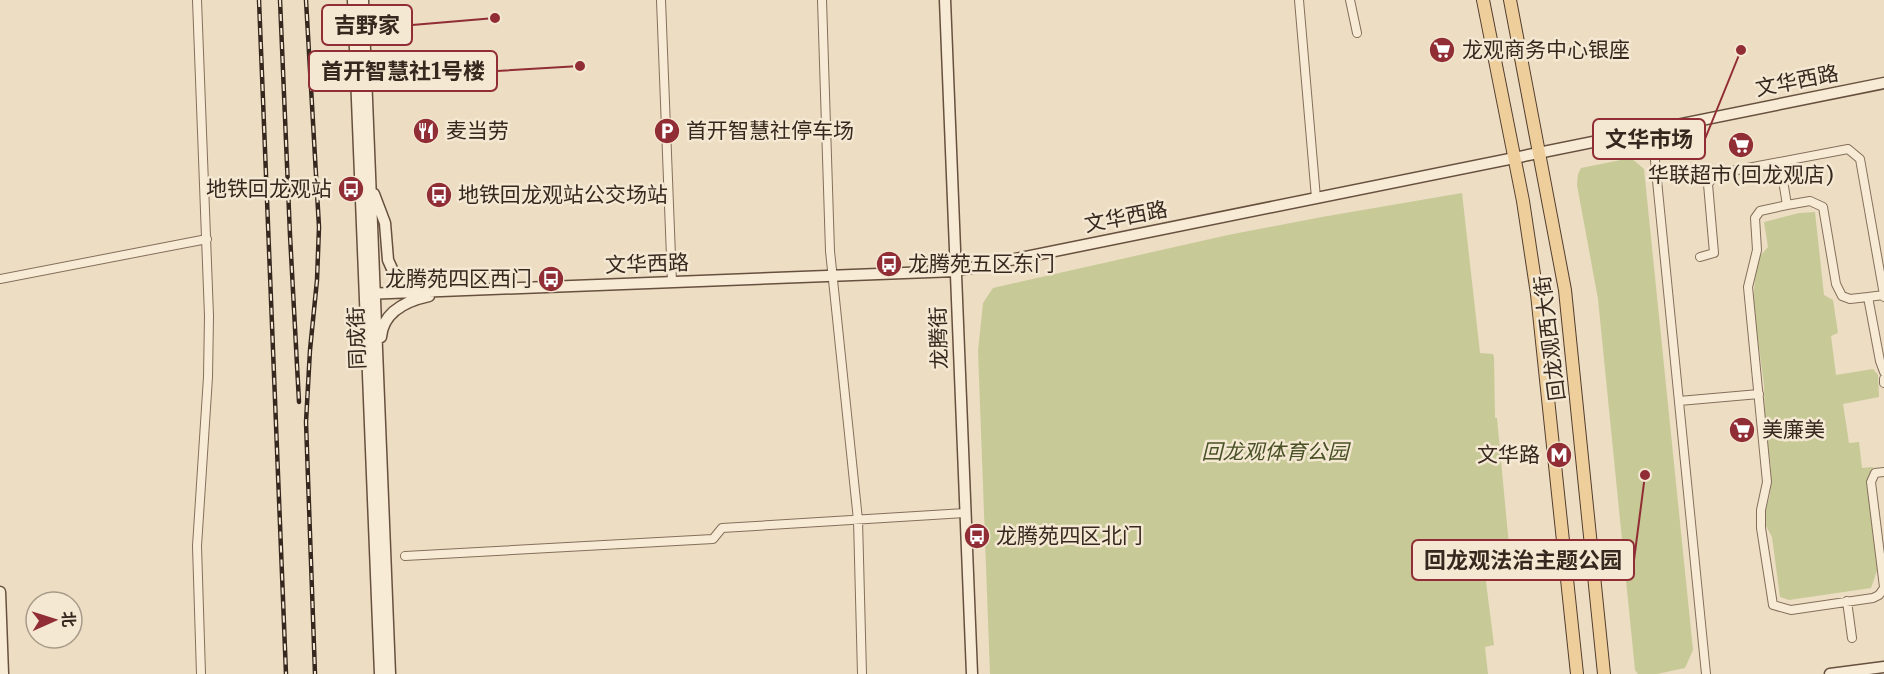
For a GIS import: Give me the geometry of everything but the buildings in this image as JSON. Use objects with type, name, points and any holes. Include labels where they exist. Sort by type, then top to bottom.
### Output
[{"type":"main road","name":"回龙观西大街","points":[[1483,0],[1514,158],[1540,316],[1577,674]]},
{"type":"main road","name":"回龙观西大街","points":[[1510,0],[1565,290],[1604,674]]},
{"type":"street","points":[[197,0],[207,239],[208,377],[197,571],[201,674]]},
{"type":"street","name":"同成街","points":[[353,0],[370,294],[380,421],[390,674]]},
{"type":"street","name":"同成街","points":[[363,0],[370,176],[370,294],[380,674]]},
{"type":"street","points":[[661,0],[672,282]]},
{"type":"street","points":[[822,0],[833,276],[858,520],[862,674]]},
{"type":"street","name":"龙腾街","points":[[945,0],[972,674]]},
{"type":"street","points":[[1299,0],[1316,198]]},
{"type":"street","points":[[1350,0],[1357,33]]},
{"type":"street","name":"文华西路","points":[[370,294],[956,271],[1884,83]]},
{"type":"street","points":[[1652,130],[1706,674]]},
{"type":"street","points":[[1700,256],[1714,253],[1708,184],[1716,174],[1848,149],[1860,159],[1884,296],[1850,299],[1842,296],[1836,284],[1823,207],[1810,201],[1760,211],[1755,218],[1757,250],[1748,287],[1767,482],[1761,510],[1761,528],[1773,605],[1791,610],[1879,596],[1884,587],[1871,482],[1875,473],[1884,472]]},
{"type":"street","points":[[1780,162],[1787,205]]},
{"type":"street","points":[[370,176],[374,195],[385,223],[388,260],[395,274],[415,284],[482,290]]},
{"type":"street","points":[[0,279],[207,239]]},
{"type":"street","points":[[380,421],[383,386],[381,334],[385,321],[407,303],[422,297],[454,291]]},
{"type":"street","points":[[1868,297],[1884,372]]},
{"type":"street","points":[[1679,401],[1759,394]]},
{"type":"street","points":[[405,556],[713,539],[722,528],[965,513]]},
{"type":"street","points":[[0,592],[3,674]]},
{"type":"street","points":[[1847,601],[1852,638]]},
{"type":"street","points":[[1830,674],[1884,667]]},
{"type":"green space","points":[[1631,158],[1644,169],[1693,650],[1685,668],[1657,674],[1638,674],[1635,670],[1598,299],[1577,185],[1581,168]]},
{"type":"green space","name":"回龙观体育公园","points":[[1462,193],[1480,353],[1493,354],[1494,357],[1495,418],[1497,418],[1511,567],[1509,567],[1510,573],[1485,574],[1494,645],[1485,647],[1488,674],[990,674],[978,351],[983,303],[993,288],[1228,235]]},
{"type":"green space","points":[[1815,212],[1824,295],[1833,300],[1838,333],[1831,336],[1836,375],[1873,369],[1878,375],[1879,397],[1843,404],[1849,443],[1859,442],[1862,468],[1873,467],[1879,565],[1871,588],[1789,600],[1780,597],[1772,537],[1766,526],[1765,512],[1770,495],[1771,467],[1765,425],[1764,385],[1753,302],[1756,268],[1760,256],[1768,247],[1764,222],[1799,213]]},
{"type":"railway","points":[[259,0],[286,674]]},
{"type":"railway","points":[[280,0],[299,402]]},
{"type":"railway","points":[[306,0],[319,227],[306,422],[315,674]]},
{"type":"place","name":"吉野家","points":[[495,18]]},
{"type":"place","name":"龙观商务中心银座","points":[[1442,50]]},
{"type":"place","name":"文华市场","points":[[1741,50]]},
{"type":"place","name":"首开智慧社1号楼","points":[[580,66]]},
{"type":"place","name":"麦当劳","points":[[426,131]]},
{"type":"place","name":"首开智慧社停车场","points":[[667,131]]},
{"type":"place","name":"华联超市(回龙观店)","points":[[1741,145]]},
{"type":"place","name":"地铁回龙观站","points":[[351,189]]},
{"type":"place","name":"地铁回龙观站公交场站","points":[[439,195]]},
{"type":"place","name":"龙腾苑五区东门","points":[[889,264]]},
{"type":"place","name":"龙腾苑四区西门","points":[[551,279]]},
{"type":"place","name":"美廉美","points":[[1742,430]]},
{"type":"place","name":"文华路","points":[[1559,455]]},
{"type":"place","name":"回龙观法治主题公园","points":[[1645,475]]},
{"type":"place","name":"龙腾苑四区北门","points":[[977,536]]}]
